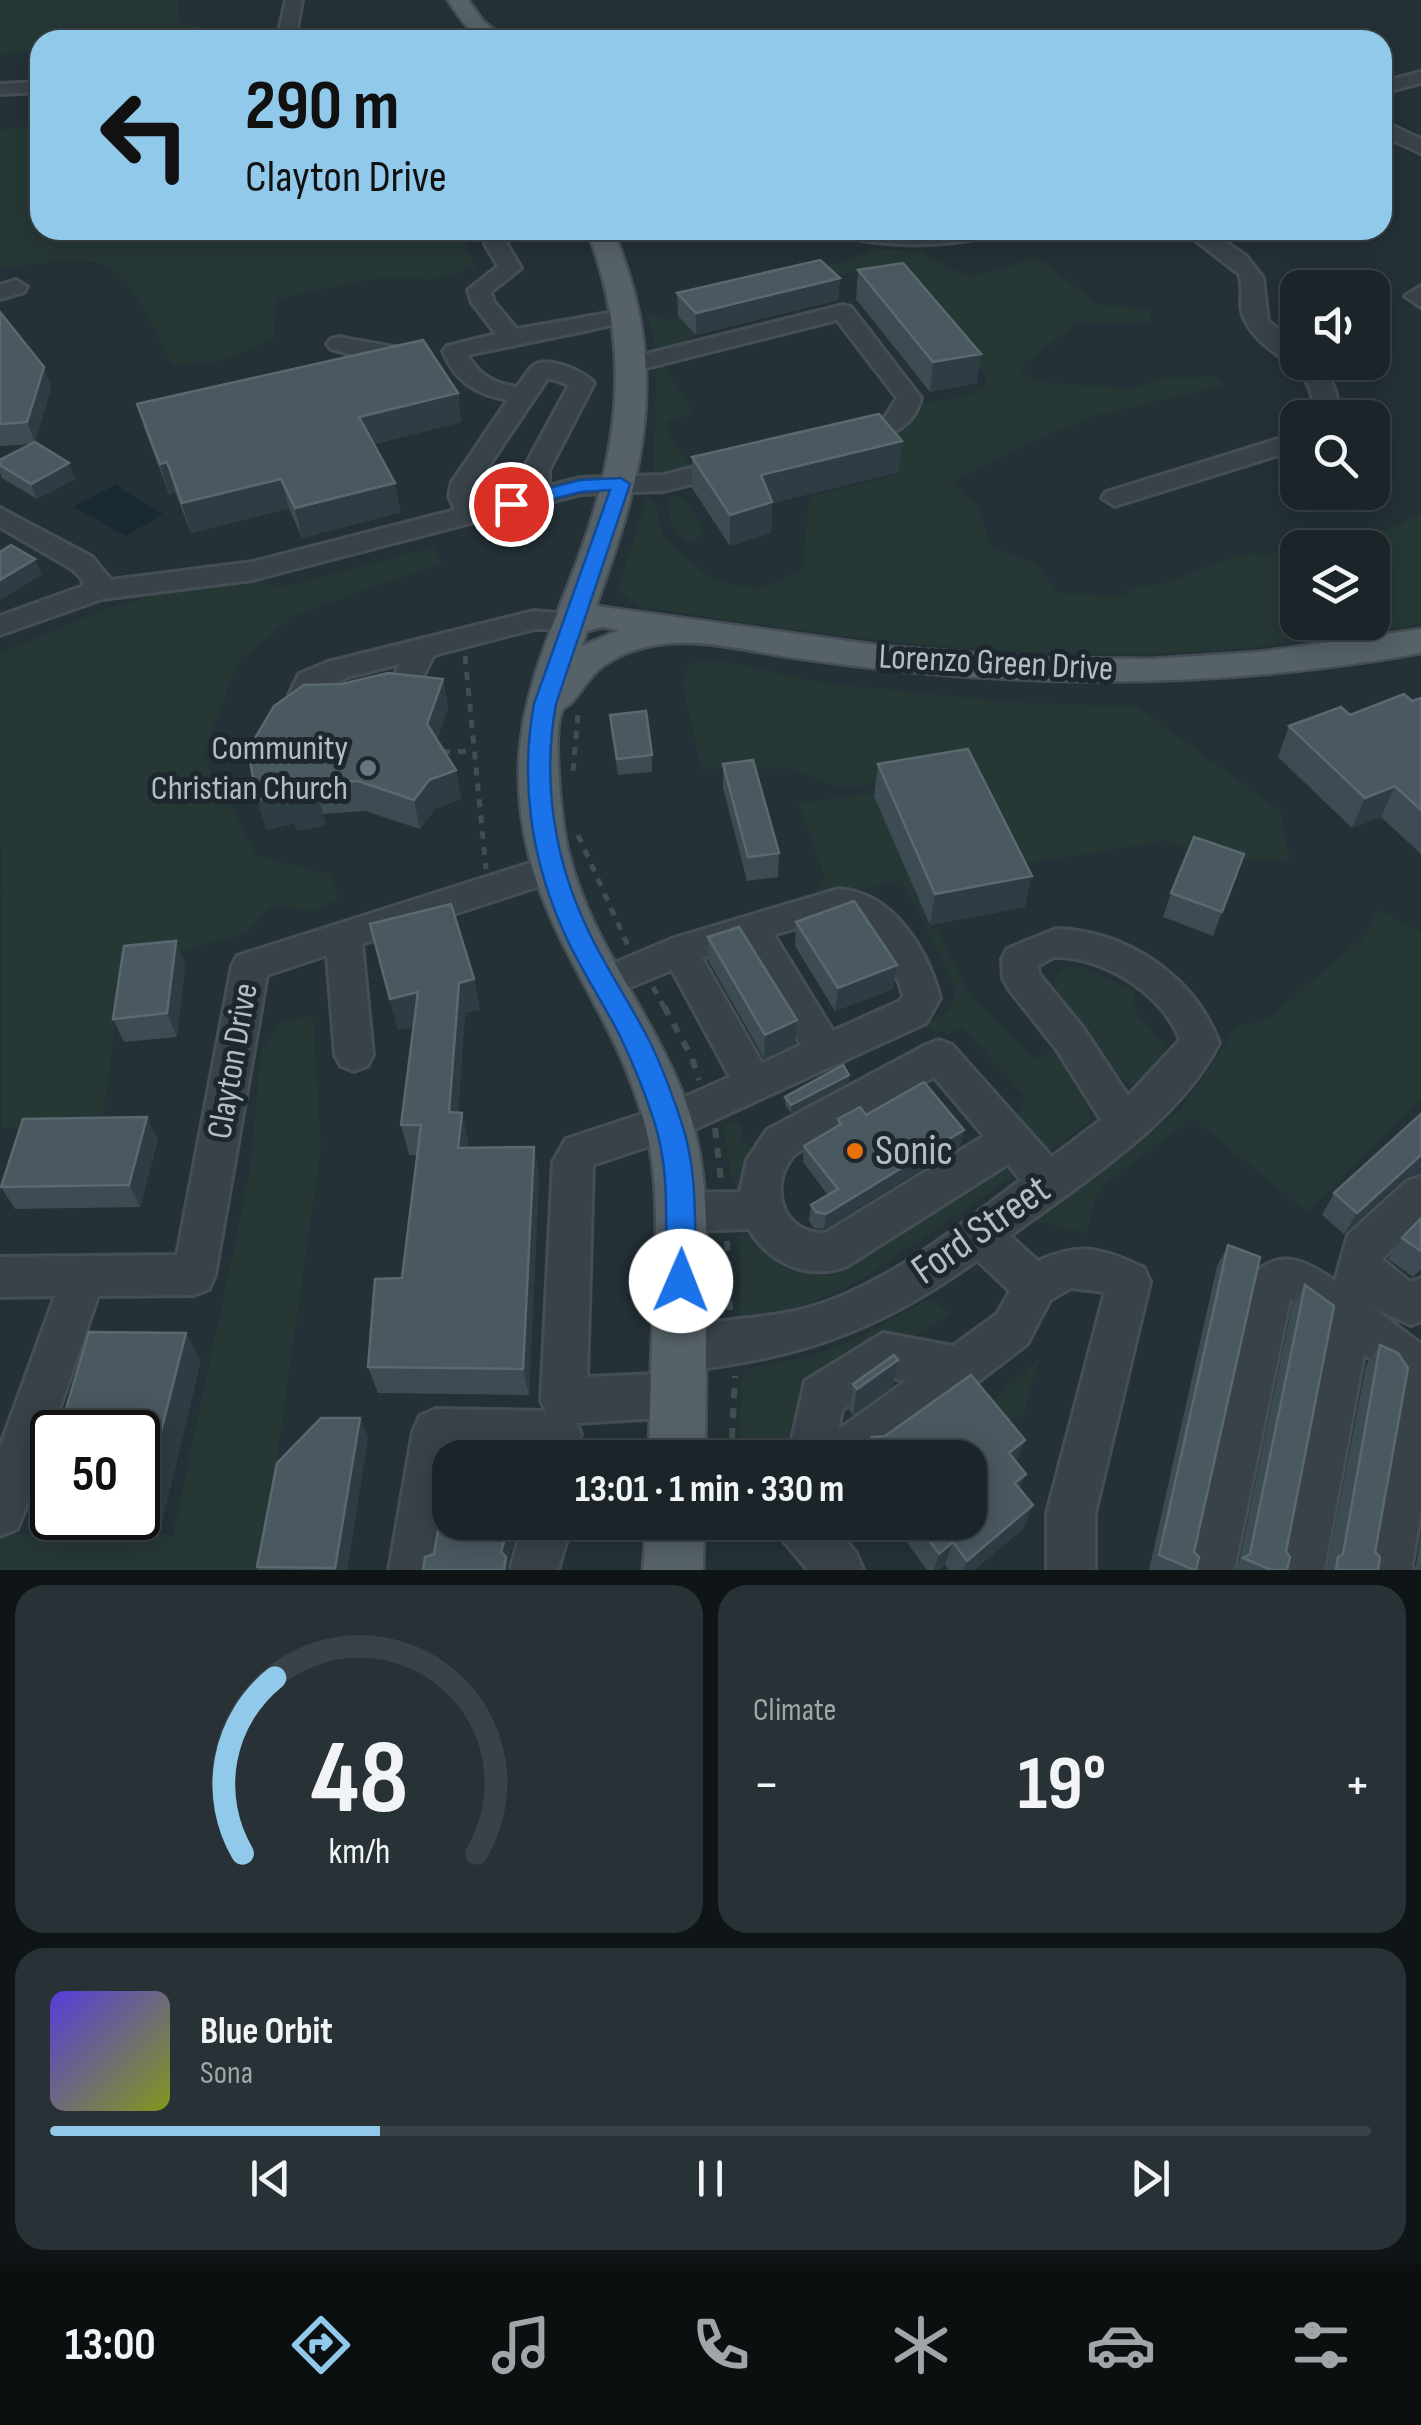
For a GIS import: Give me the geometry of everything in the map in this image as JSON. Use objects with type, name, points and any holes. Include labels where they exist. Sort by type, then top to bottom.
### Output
[{"type":"main road","points":[[458,0],[483,30]]},
{"type":"main road","points":[[603,240],[625,317],[630,365],[621,484],[553,675],[539,734],[539,804],[552,869],[574,929],[653,1077],[679,1166],[682,1212],[677,1440]]},
{"type":"main road","name":"Lorenzo Green Drive","points":[[572,622],[602,616],[904,660],[1076,671],[1244,666],[1421,641]]},
{"type":"main road","points":[[539,734],[558,691],[581,665],[604,648],[626,638],[661,632],[710,633]]},
{"type":"main road","points":[[674,1570],[675,1540]]},
{"type":"street","points":[[288,30],[294,0]]},
{"type":"street","points":[[1392,85],[1421,76]]},
{"type":"street","points":[[0,89],[30,88]]},
{"type":"street","points":[[1392,132],[1421,147]]},
{"type":"street","points":[[1208,240],[1250,274],[1255,289],[1252,306],[1256,324],[1280,343]]},
{"type":"street","points":[[496,244],[510,268],[479,290],[483,303],[512,338]]},
{"type":"street","points":[[630,365],[842,312],[904,389],[907,408],[889,426],[822,444]]},
{"type":"street","points":[[340,344],[388,356],[456,350],[625,317]]},
{"type":"street","points":[[456,350],[475,382],[489,390],[524,395]]},
{"type":"street","points":[[470,514],[462,496],[464,482],[542,370],[572,376],[582,383],[536,470],[535,498]]},
{"type":"street","points":[[1115,498],[1280,447]]},
{"type":"street","points":[[0,626],[98,591],[252,571],[580,486],[662,482],[755,460]]},
{"type":"street","points":[[0,516],[82,564],[96,576],[98,591]]},
{"type":"street","points":[[423,648],[534,620],[572,622]]},
{"type":"street","name":"Clayton Drive","points":[[0,1276],[194,1276],[250,966],[552,869]]},
{"type":"street","points":[[559,1431],[574,1162],[580,1151],[668,1123],[754,1085],[912,1012],[922,998],[920,981],[874,915],[858,903],[838,902],[680,951],[604,983]]},
{"type":"street","points":[[751,928],[825,1052]]},
{"type":"street","points":[[343,936],[354,1055]]},
{"type":"street","name":"Ford Street","points":[[436,1440],[436,1432],[559,1431],[679,1372],[830,1322],[892,1293],[1126,1126],[1173,1080],[1200,1043],[1197,1025],[1138,966],[1079,944],[1055,943],[1020,960],[1021,978],[1070,1039],[1126,1126]]},
{"type":"street","points":[[680,951],[754,1085]]},
{"type":"street","points":[[1012,1140],[832,1252],[816,1255],[800,1251],[770,1227],[761,1210],[759,1190],[764,1171],[780,1142],[939,1056],[1050,1182]]},
{"type":"street","points":[[1300,1570],[1363,1249],[1421,1194]]},
{"type":"street","points":[[682,1212],[761,1210]]},
{"type":"street","points":[[979,1234],[1035,1286]]},
{"type":"street","points":[[1360,1267],[1398,1299],[1411,1304],[1421,1298]]},
{"type":"street","points":[[864,1440],[1012,1330],[1035,1286],[1064,1268],[1102,1269],[1130,1282],[1071,1513],[1071,1570]]},
{"type":"street","points":[[0,1512],[84,1276]]},
{"type":"street","points":[[1210,1570],[1268,1289],[1278,1279],[1297,1278],[1402,1355],[1415,1370],[1419,1387],[1387,1570]]},
{"type":"street","points":[[814,1440],[821,1396],[883,1355],[960,1370]]},
{"type":"street","points":[[422,1552],[432,1503]]},
{"type":"street","points":[[814,1540],[839,1570]]},
{"type":"path","points":[[459,639],[464,650],[488,890]]},
{"type":"path","points":[[432,752],[474,750]]},
{"type":"shaded area","points":[[0,0],[178,0],[178,21],[207,29],[30,30],[30,52],[0,55]]},
{"type":"shaded area","points":[[30,125],[30,240],[464,240],[476,268],[433,279],[377,278],[277,299],[274,337],[223,361],[172,365],[135,294],[101,264],[66,261],[0,269],[0,131]]},
{"type":"shaded area","points":[[871,249],[921,251],[969,278],[1037,258],[1097,304],[1150,310],[1149,323],[1077,323],[1019,368],[1033,381],[1133,389],[1163,378],[1217,377],[1225,385],[1091,417],[1018,448],[951,483],[979,508],[990,547],[1036,564],[1057,593],[1129,597],[1122,590],[1168,582],[1235,556],[1280,553],[1280,640],[1316,640],[1138,654],[971,649],[805,631],[637,606],[618,589],[647,497],[653,498],[664,538],[708,577],[761,588],[803,569],[809,497],[901,473],[876,442],[907,428],[917,405],[976,393],[985,387],[986,375],[937,316],[907,290],[876,274],[828,275],[819,265],[847,263]]},
{"type":"shaded area","points":[[647,312],[671,320],[680,318],[696,335],[690,337],[694,341],[656,351]]},
{"type":"shaded area","points":[[663,364],[694,414],[668,421],[667,431],[691,467],[653,475],[657,366]]},
{"type":"shaded area","points":[[676,495],[687,502],[703,529],[695,542],[684,540],[671,522],[667,497]]},
{"type":"shaded area","points":[[1421,514],[1421,623],[1390,630],[1390,530],[1382,530]]},
{"type":"shaded area","points":[[433,547],[443,563],[295,615],[238,662],[203,755],[257,856],[329,874],[340,898],[315,911],[271,906],[245,934],[123,966],[101,1131],[2,1128],[0,653],[109,608],[157,594],[254,580],[281,588]]},
{"type":"shaded area","points":[[723,661],[824,683],[1011,702],[1137,707],[1280,811],[1290,861],[1221,859],[1165,841],[1035,862],[1002,860],[890,780],[843,789],[794,769],[701,769],[682,680],[692,662]]},
{"type":"shaded area","points":[[873,793],[930,925],[938,932],[970,996],[1035,1059],[1055,1049],[1090,1110],[1088,1123],[1051,1150],[1045,1151],[1015,1120],[1025,1096],[962,1027],[946,1036],[942,1031],[937,1035],[927,1023],[949,1011],[956,989],[901,880],[812,900],[825,878],[798,804]]},
{"type":"shaded area","points":[[1377,909],[1421,932],[1421,1098],[1308,1212],[1192,1118],[1105,1184],[1096,1197],[1086,1233],[1034,1221],[1182,1109],[1237,1026],[1268,1019],[1365,936]]},
{"type":"shaded area","points":[[1079,966],[1132,989],[1137,1014],[1163,1043],[1164,1057],[1142,1082],[1130,1084],[1118,1077],[1057,995],[1054,976],[1064,968]]},
{"type":"shaded area","points":[[313,1016],[321,1149],[261,1570],[0,1570],[0,1535],[30,1535],[30,1540],[160,1540],[160,1535],[173,1535],[249,1177],[261,1050],[280,1023]]},
{"type":"shaded area","points":[[733,1120],[743,1127],[740,1140],[757,1151],[743,1159],[745,1178],[737,1191],[723,1125]]},
{"type":"shaded area","points":[[1010,1164],[1018,1173],[857,1282],[806,1305],[740,1318],[740,1233],[806,1274],[831,1276]]},
{"type":"shaded area","points":[[930,1298],[951,1314],[901,1345],[812,1440],[739,1440],[743,1370],[808,1357],[855,1340]]},
{"type":"shaded area","points":[[1039,1359],[1024,1414],[987,1430],[976,1416]]},
{"type":"water","points":[[116,484],[163,514],[126,536],[74,507]]},
{"type":"building","points":[[820,260],[840,278],[696,313],[677,293]]},
{"type":"building","points":[[903,263],[981,354],[933,362],[858,270]]},
{"type":"building","points":[[0,312],[44,367],[27,422],[0,424]]},
{"type":"building","points":[[423,340],[458,393],[359,417],[395,483],[295,508],[281,479],[182,503],[167,462],[160,464],[137,404]]},
{"type":"building","points":[[879,414],[902,441],[761,475],[772,502],[730,515],[692,457]]},
{"type":"building","points":[[35,442],[69,463],[31,484],[0,465],[0,460]]},
{"type":"building","points":[[11,545],[35,559],[0,580],[0,552]]},
{"type":"building","points":[[388,673],[443,679],[427,724],[456,770],[429,780],[414,800],[358,781],[315,784],[318,796],[288,802],[287,794],[257,800],[248,750],[274,706],[304,685],[342,684]]},
{"type":"building","points":[[1404,694],[1412,701],[1421,698],[1421,810],[1395,786],[1365,798],[1289,726],[1341,707],[1350,715]]},
{"type":"building","points":[[646,711],[652,755],[617,759],[610,715]]},
{"type":"building","points":[[968,749],[1032,876],[935,894],[878,764]]},
{"type":"building","points":[[753,760],[779,853],[748,857],[723,764]]},
{"type":"building","points":[[1194,837],[1244,854],[1222,912],[1171,893]]},
{"type":"building","points":[[854,901],[897,965],[838,988],[796,922]]},
{"type":"building","points":[[451,904],[474,979],[459,983],[449,1112],[462,1113],[458,1148],[534,1147],[523,1369],[368,1367],[375,1279],[402,1278],[421,1125],[401,1125],[418,992],[390,999],[370,924]]},
{"type":"building","points":[[739,927],[797,1020],[765,1035],[708,937]]},
{"type":"building","points":[[176,941],[167,1013],[113,1019],[124,946]]},
{"type":"building","points":[[843,1065],[849,1075],[791,1105],[785,1097]]},
{"type":"building","points":[[924,1082],[964,1130],[826,1214],[816,1212],[811,1205],[838,1189],[804,1146],[841,1124],[838,1119],[860,1107],[866,1115]]},
{"type":"building","points":[[1421,1114],[1421,1155],[1357,1213],[1334,1193]]},
{"type":"building","points":[[147,1117],[129,1185],[1,1187],[23,1119]]},
{"type":"building","points":[[1421,1218],[1421,1251],[1402,1238]]},
{"type":"building","points":[[1228,1245],[1260,1257],[1194,1552],[1199,1557],[1194,1570],[1159,1555]]},
{"type":"building","points":[[1305,1285],[1334,1306],[1286,1552],[1290,1557],[1287,1570],[1271,1570],[1243,1558],[1250,1554]]},
{"type":"building","points":[[89,1332],[186,1333],[160,1435],[160,1410],[66,1410]]},
{"type":"building","points":[[1380,1345],[1398,1353],[1408,1368],[1375,1552],[1380,1557],[1378,1570],[1336,1570],[1338,1557],[1343,1554]]},
{"type":"building","points":[[894,1355],[898,1360],[857,1389],[853,1384]]},
{"type":"building","points":[[971,1375],[1025,1440],[1009,1453],[1026,1474],[1015,1483],[1033,1505],[967,1561],[953,1542],[939,1554],[929,1540],[987,1540],[987,1440],[872,1437],[885,1436]]},
{"type":"building","points":[[321,1418],[360,1418],[335,1568],[257,1567],[277,1463]]},
{"type":"building","points":[[436,1540],[505,1540],[501,1552],[506,1557],[504,1570],[423,1570],[425,1557],[434,1554]]},
{"type":"place","name":"Community Christian Church","points":[[368,768]]},
{"type":"place","name":"Sonic","points":[[855,1151]]},
{"type":"route","points":[[511,504],[580,486],[621,484],[545,704],[539,734],[539,804],[552,869],[574,929],[634,1036],[668,1123],[679,1166],[681,1281]]}]
